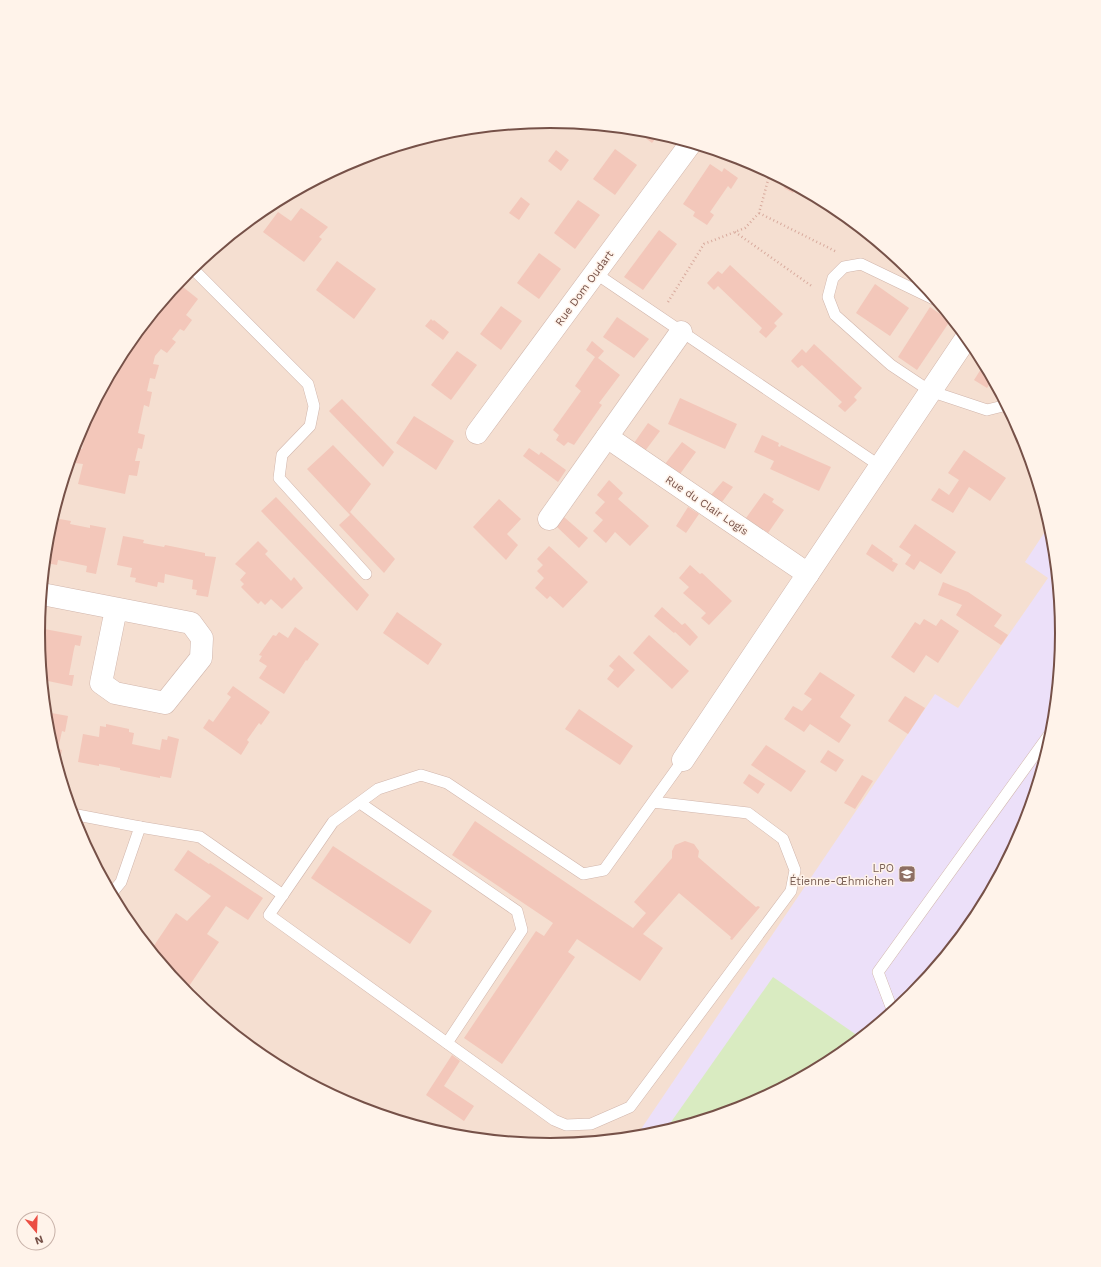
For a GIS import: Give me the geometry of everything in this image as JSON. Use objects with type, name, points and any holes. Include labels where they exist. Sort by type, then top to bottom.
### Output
[{"type":"street","name":"Rue Dom Oudart","points":[[477,434],[688,147]]},
{"type":"street","points":[[549,519],[681,332]]},
{"type":"street","points":[[683,760],[963,342]]},
{"type":"street","name":"Rue du Clair Logis","points":[[607,437],[808,574]]},
{"type":"street","points":[[46,595],[191,623],[202,638],[201,658],[165,702],[115,693],[101,683],[116,609]]},
{"type":"lane","points":[[927,296],[861,264],[844,267],[836,274],[833,278],[828,297],[835,315],[891,365],[930,391],[987,410],[1002,406]]},
{"type":"lane","points":[[197,273],[308,384],[314,406],[310,426],[282,455],[279,478],[366,574]]},
{"type":"lane","points":[[595,274],[880,466]]},
{"type":"lane","points":[[891,1007],[878,972],[1044,742]]},
{"type":"lane","points":[[653,802],[748,813],[783,839],[794,870],[791,891],[630,1107],[591,1124],[566,1125],[554,1120],[270,915],[333,822],[378,789],[422,775],[447,783],[583,874],[604,870],[683,760]]},
{"type":"lane","points":[[360,803],[517,911],[522,930],[447,1043]]},
{"type":"lane","points":[[79,815],[200,837],[283,895]]},
{"type":"lane","points":[[115,890],[121,882],[140,827]]},
{"type":"path","points":[[659,316],[704,244],[745,228],[759,213],[769,177]]},
{"type":"path","points":[[759,213],[861,264]]},
{"type":"path","points":[[735,232],[828,297]]},
{"type":"shaded area","points":[[517,129],[584,129],[616,132],[681,145],[713,155],[744,166],[803,196],[858,232],[884,253],[931,300],[952,326],[971,353],[1004,410],[1018,440],[1039,503],[1052,568],[1055,600],[1055,667],[1052,699],[1039,764],[1029,796],[1018,827],[988,886],[952,941],[931,967],[884,1014],[858,1035],[831,1054],[774,1087],[744,1101],[681,1122],[616,1135],[584,1138],[517,1138],[485,1135],[420,1122],[388,1112],[357,1101],[298,1071],[243,1035],[217,1014],[170,967],[149,941],[130,914],[97,857],[83,827],[62,764],[49,699],[46,667],[46,600],[49,568],[62,503],[72,471],[83,440],[113,381],[149,326],[170,300],[217,253],[243,232],[270,213],[327,180],[357,166],[420,145],[485,132]]},
{"type":"shaded area","name":"LPO Étienne-Œhmichen","points":[[1045,531],[1052,568],[1055,600],[1055,667],[1052,699],[1039,764],[1018,827],[1004,857],[971,914],[931,967],[908,991],[884,1014],[831,1054],[774,1087],[744,1101],[681,1122],[640,1131],[935,694],[958,708],[1048,578],[1025,562]]},
{"type":"green space","points":[[773,977],[857,1035],[831,1054],[774,1087],[744,1101],[669,1125]]},
{"type":"building","points":[[645,137],[655,139],[652,143]]},
{"type":"building","points":[[615,149],[637,165],[615,195],[593,179]]},
{"type":"building","points":[[556,150],[569,160],[561,171],[548,161]]},
{"type":"building","points":[[710,164],[722,172],[724,168],[738,178],[731,189],[728,186],[710,212],[714,215],[707,225],[693,216],[695,212],[683,204]]},
{"type":"building","points":[[785,186],[794,191],[793,193],[784,188]]},
{"type":"building","points":[[521,197],[530,204],[519,220],[509,213]]},
{"type":"building","points":[[578,200],[600,215],[575,249],[554,233]]},
{"type":"building","points":[[301,208],[328,227],[319,237],[322,239],[304,262],[263,232],[278,212],[291,221]]},
{"type":"building","points":[[659,230],[677,244],[643,290],[624,277]]},
{"type":"building","points":[[539,253],[561,269],[539,299],[517,283]]},
{"type":"building","points":[[337,261],[376,289],[354,319],[316,290]]},
{"type":"building","points":[[730,265],[783,314],[774,323],[777,326],[766,338],[759,332],[762,328],[718,286],[714,290],[707,283],[718,271],[722,274]]},
{"type":"building","points":[[875,284],[909,308],[890,336],[856,313]]},
{"type":"building","points":[[183,287],[198,299],[186,315],[192,320],[184,331],[180,329],[172,339],[176,342],[167,353],[161,349],[155,356],[153,364],[159,365],[155,379],[150,378],[147,391],[152,392],[149,407],[144,405],[138,433],[145,435],[142,449],[138,448],[135,461],[140,461],[137,476],[129,475],[125,494],[78,484],[83,464],[75,462],[80,448],[82,449],[84,437],[97,410],[130,353],[149,326]]},
{"type":"building","points":[[501,306],[522,321],[501,350],[480,334]]},
{"type":"building","points":[[930,307],[945,318],[949,322],[917,370],[898,357]]},
{"type":"building","points":[[617,317],[649,339],[634,358],[603,337]]},
{"type":"building","points":[[431,319],[449,332],[443,340],[425,326]]},
{"type":"building","points":[[592,341],[604,351],[598,358],[620,375],[599,403],[602,405],[574,445],[568,442],[564,446],[556,440],[559,435],[553,430],[581,391],[575,386],[595,357],[586,350]]},
{"type":"building","points":[[814,344],[862,388],[854,397],[857,400],[845,412],[838,406],[842,402],[802,365],[798,368],[791,361],[802,349],[806,353]]},
{"type":"building","points":[[457,351],[477,365],[451,400],[431,385]]},
{"type":"building","points":[[981,369],[990,384],[987,388],[974,380]]},
{"type":"building","points":[[680,398],[737,424],[725,449],[668,424]]},
{"type":"building","points":[[342,399],[394,452],[383,467],[329,411]]},
{"type":"building","points":[[414,416],[454,441],[436,470],[396,443]]},
{"type":"building","points":[[648,423],[660,431],[645,451],[634,443]]},
{"type":"building","points":[[762,435],[779,443],[778,446],[780,447],[781,445],[831,467],[819,491],[770,469],[774,461],[754,452]]},
{"type":"building","points":[[682,442],[696,452],[680,474],[665,464]]},
{"type":"building","points":[[333,445],[371,484],[350,512],[395,559],[384,573],[339,525],[350,515],[307,469]]},
{"type":"building","points":[[529,448],[539,455],[541,452],[566,470],[558,482],[523,456]]},
{"type":"building","points":[[964,450],[1006,478],[990,501],[969,487],[953,513],[931,500],[939,488],[949,495],[959,480],[948,473]]},
{"type":"building","points":[[609,480],[623,493],[618,499],[649,526],[630,546],[615,532],[606,543],[593,531],[603,520],[595,513],[605,502],[597,495]]},
{"type":"building","points":[[723,481],[733,487],[722,502],[711,495]]},
{"type":"building","points":[[764,493],[774,499],[772,502],[784,510],[768,533],[746,518]]},
{"type":"building","points":[[276,497],[369,595],[357,611],[261,511]]},
{"type":"building","points":[[499,499],[521,519],[507,534],[518,545],[506,560],[473,527]]},
{"type":"building","points":[[688,507],[699,514],[686,533],[676,526]]},
{"type":"building","points":[[564,517],[588,538],[579,548],[556,526]]},
{"type":"building","points":[[59,519],[71,521],[70,524],[90,528],[90,525],[106,528],[96,574],[86,572],[87,566],[58,560],[57,565],[50,564]]},
{"type":"building","points":[[915,524],[956,552],[941,574],[920,561],[914,570],[905,564],[911,555],[899,547]]},
{"type":"building","points":[[123,536],[144,540],[143,543],[164,547],[165,545],[205,553],[205,556],[216,557],[208,597],[196,595],[197,590],[192,589],[193,580],[165,574],[164,583],[158,582],[157,587],[135,582],[136,578],[130,577],[132,568],[117,565]]},
{"type":"building","points":[[258,541],[268,551],[265,554],[291,581],[294,577],[303,588],[282,609],[271,599],[265,605],[261,601],[258,604],[241,587],[244,584],[240,580],[246,573],[235,564]]},
{"type":"building","points":[[872,544],[893,559],[892,561],[898,564],[893,572],[866,554]]},
{"type":"building","points":[[549,546],[588,582],[563,608],[550,596],[547,599],[535,588],[544,578],[537,571],[543,565],[537,559]]},
{"type":"building","points":[[690,565],[700,574],[702,573],[732,601],[709,625],[701,618],[706,613],[683,593],[689,587],[679,578]]},
{"type":"building","points":[[943,582],[968,592],[1002,615],[994,626],[1008,635],[1001,645],[956,615],[962,605],[938,595]]},
{"type":"building","points":[[662,607],[682,625],[685,623],[698,637],[690,646],[654,616]]},
{"type":"building","points":[[397,612],[442,644],[428,665],[383,633]]},
{"type":"building","points":[[924,619],[936,626],[941,619],[959,631],[938,663],[926,655],[914,673],[891,657],[915,622],[920,625]]},
{"type":"building","points":[[295,627],[319,644],[307,661],[306,660],[284,694],[259,678],[267,666],[259,661],[262,656],[259,655],[273,635],[276,636],[279,632],[288,638]]},
{"type":"building","points":[[45,629],[82,636],[80,646],[75,645],[74,649],[69,675],[74,675],[72,686],[47,681]]},
{"type":"building","points":[[649,635],[689,671],[672,689],[633,653]]},
{"type":"building","points":[[619,655],[635,670],[618,688],[607,679],[614,670],[609,666]]},
{"type":"building","points":[[820,672],[855,695],[840,717],[851,725],[839,743],[810,724],[804,732],[784,719],[793,706],[802,711],[812,699],[804,694]]},
{"type":"building","points":[[233,686],[270,712],[261,725],[259,723],[247,740],[249,742],[241,755],[203,728],[209,719],[213,722],[231,697],[227,694]]},
{"type":"building","points":[[905,696],[925,708],[908,734],[888,721]]},
{"type":"building","points":[[579,709],[633,746],[620,765],[565,729]]},
{"type":"building","points":[[52,713],[68,716],[65,732],[62,731],[58,747]]},
{"type":"building","points":[[106,724],[129,729],[129,732],[134,733],[132,744],[160,750],[162,739],[167,740],[168,736],[179,739],[171,778],[160,776],[160,778],[120,770],[120,768],[78,762],[83,734],[99,737],[100,726],[106,727]]},
{"type":"building","points":[[766,745],[806,771],[791,792],[751,765]]},
{"type":"building","points":[[59,749],[62,750],[61,757]]},
{"type":"building","points":[[828,750],[844,760],[836,772],[820,762]]},
{"type":"building","points":[[749,774],[765,784],[758,794],[743,783]]},
{"type":"building","points":[[862,775],[873,781],[855,809],[844,803]]},
{"type":"building","points":[[475,821],[633,928],[646,913],[634,902],[672,858],[672,851],[675,845],[685,841],[694,844],[699,851],[698,857],[756,907],[760,907],[732,940],[730,939],[731,937],[679,893],[643,934],[663,948],[640,981],[577,939],[568,952],[575,957],[502,1064],[464,1038],[536,931],[544,936],[553,923],[452,855]]},
{"type":"building","points":[[333,846],[432,911],[410,944],[311,878]]},
{"type":"building","points":[[188,850],[263,898],[248,920],[226,906],[207,934],[219,942],[189,987],[153,946],[176,913],[187,921],[211,896],[174,870]]},
{"type":"building","points":[[452,1055],[460,1061],[444,1086],[474,1106],[464,1121],[426,1095]]},
{"type":"place","name":"LPO Étienne-Œhmichen","points":[[907,874]]}]
